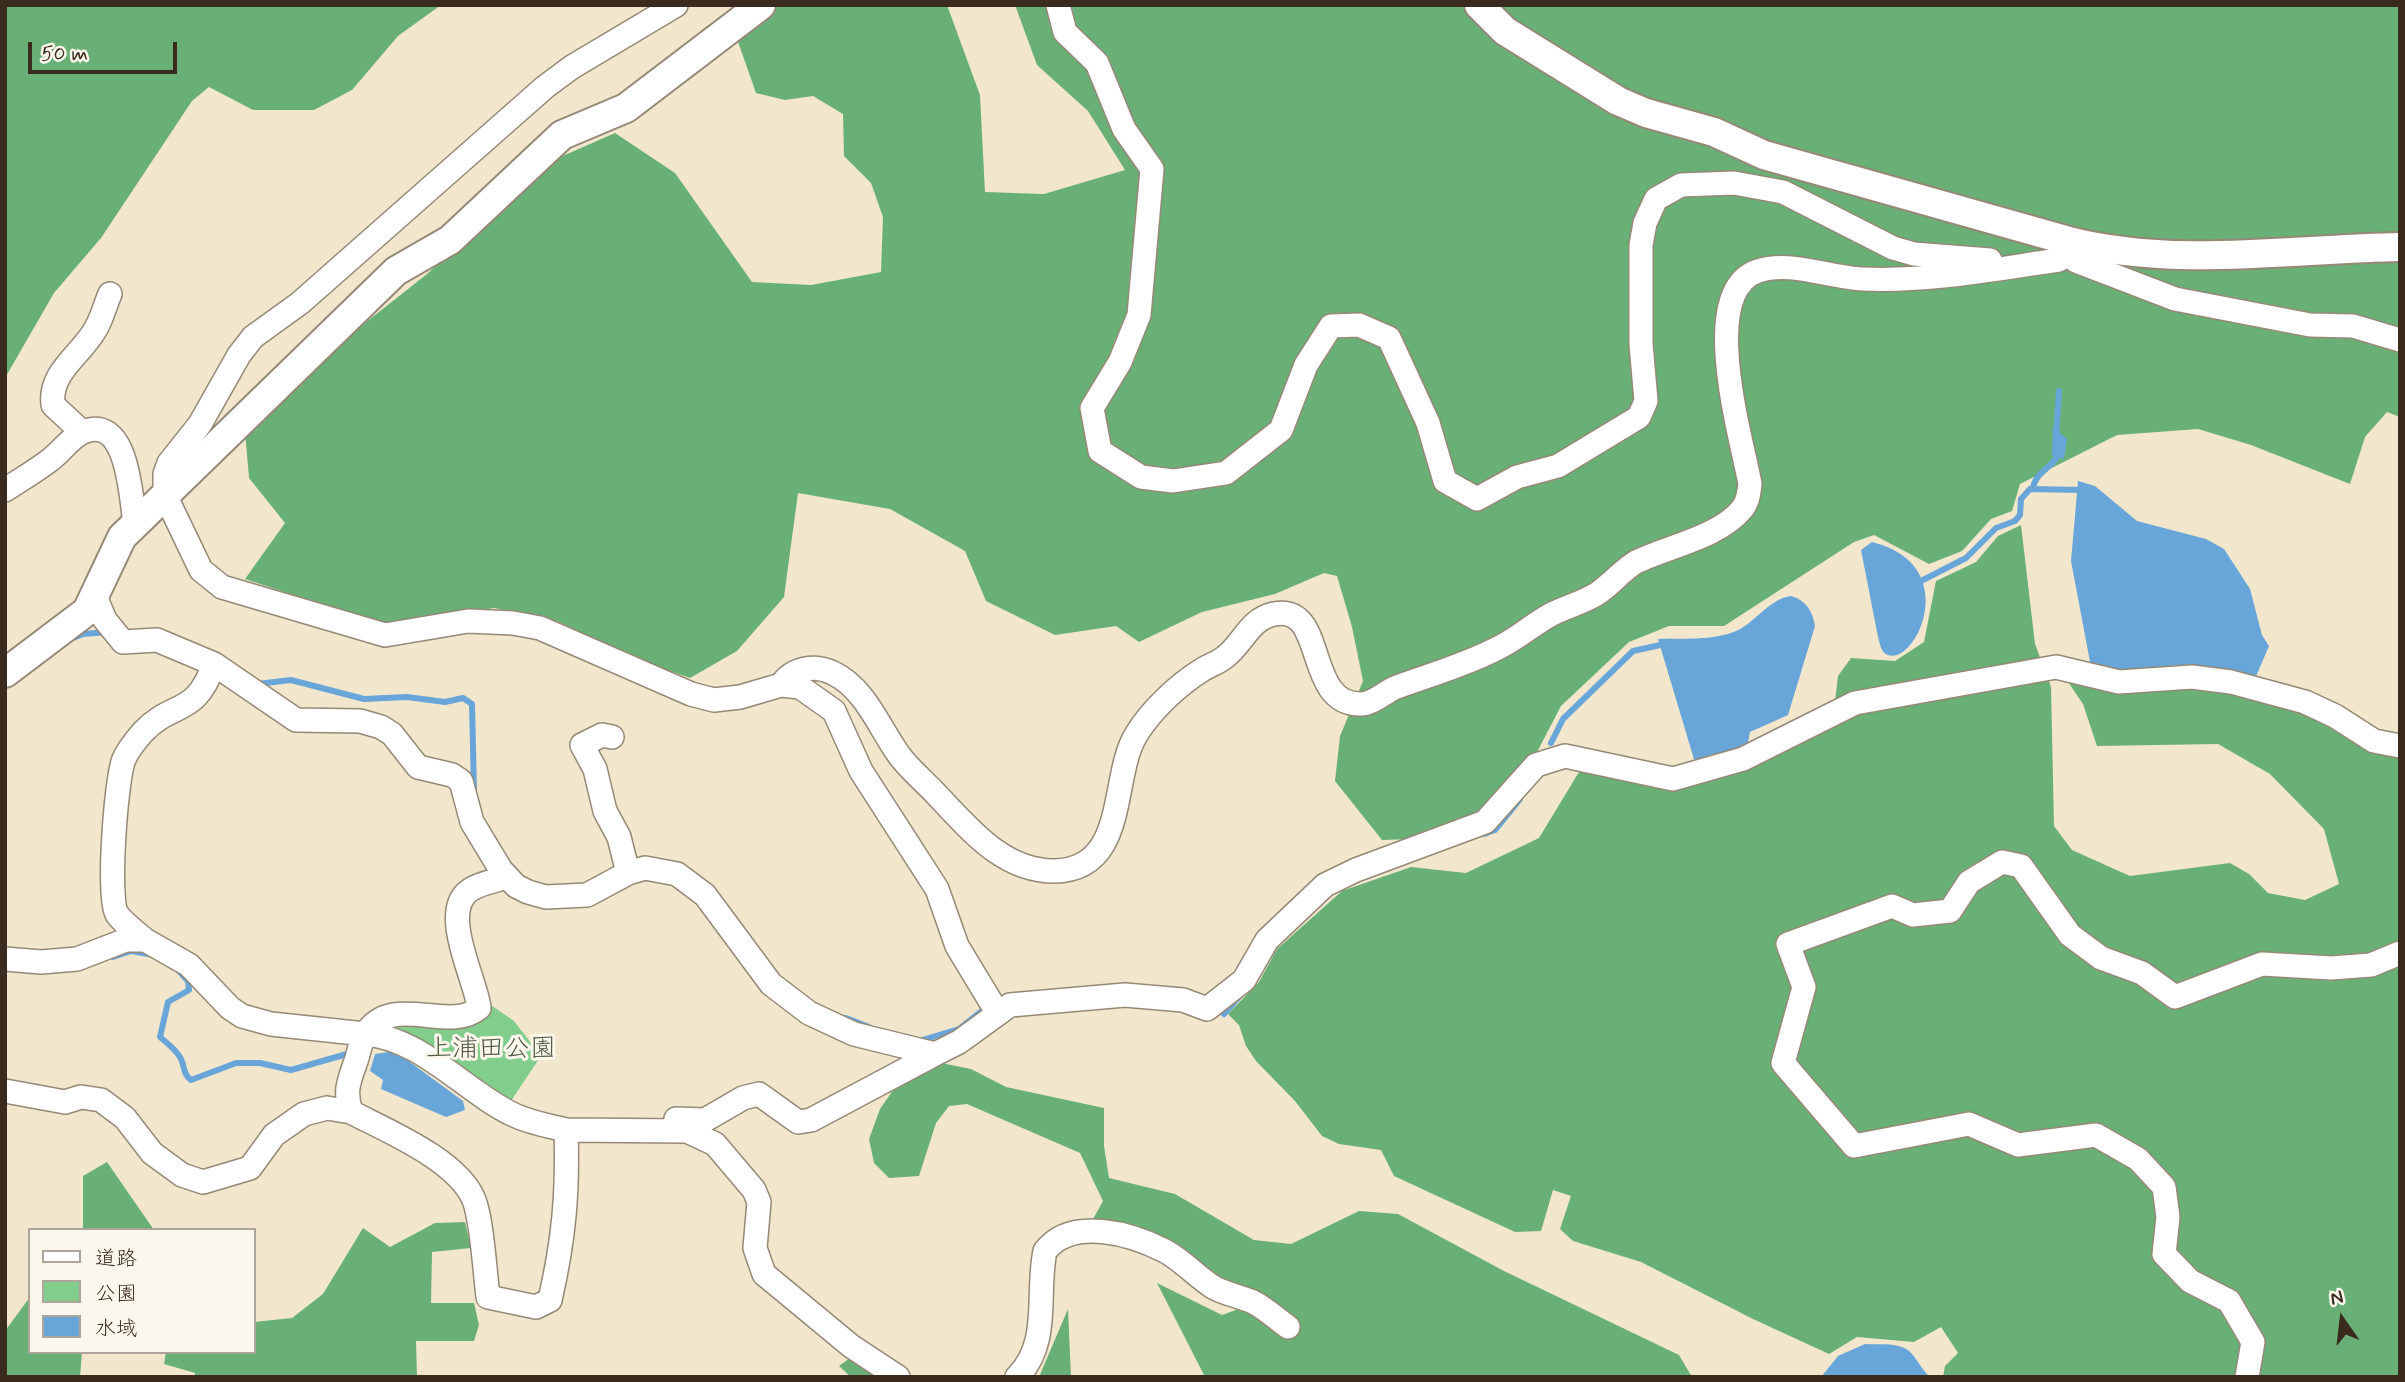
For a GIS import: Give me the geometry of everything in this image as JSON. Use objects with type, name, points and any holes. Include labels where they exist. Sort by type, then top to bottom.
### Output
[{"type":"street","points":[[676,5],[572,67],[545,87],[300,303],[253,337],[239,355],[200,424],[169,463],[165,474],[165,495],[201,570],[222,587],[385,635],[468,621],[513,623],[540,628],[691,694],[714,700],[740,697],[781,685],[800,687],[834,711],[861,771],[937,889],[957,946],[994,1006]]},
{"type":"street","points":[[5,673],[76,623],[95,596],[122,537],[396,271],[450,240],[562,135],[626,108],[761,5]]},
{"type":"street","points":[[1058,5],[1065,32],[1097,62],[1124,129],[1152,169],[1139,315],[1120,362],[1092,408],[1100,450],[1141,477],[1173,481],[1226,473],[1281,430],[1306,365],[1331,326],[1359,325],[1389,338],[1428,423],[1445,481],[1477,499],[1517,477],[1558,466],[1639,417],[1646,401],[1641,344],[1643,234],[1656,199],[1681,185],[1734,183],[1783,192],[1893,248],[1914,254],[2003,261],[2012,267]]},
{"type":"street","points":[[1479,5],[1505,32],[1618,101],[1646,113],[1714,132],[1764,155],[2067,246],[2228,256],[2400,247]]},
{"type":"street","points":[[781,685],[787,676],[801,669],[813,668],[834,673],[875,716],[900,757],[986,845],[1021,865],[1057,871],[1072,867],[1087,860],[1105,841],[1115,819],[1130,745],[1138,731],[1181,686],[1228,655],[1256,622],[1266,616],[1288,613],[1304,624],[1331,688],[1349,702],[1362,704],[1386,691],[1494,651],[1539,622],[1598,593],[1629,566],[1688,544],[1742,510],[1749,497],[1750,484],[1725,349],[1732,298],[1738,284],[1748,275],[1761,270],[1784,270],[1860,279],[1892,279],[2059,260],[2067,246]]},
{"type":"street","points":[[2067,246],[2076,261],[2175,299],[2310,325],[2353,326],[2400,340]]},
{"type":"street","points":[[82,432],[53,405],[51,390],[58,376],[95,330],[110,294]]},
{"type":"street","points":[[5,490],[50,461],[82,432],[103,429],[115,437],[126,465],[135,524]]},
{"type":"street","points":[[95,596],[114,634],[123,642],[164,642],[214,664],[296,720],[360,721],[381,727],[392,734],[418,767],[458,777],[464,785],[472,822],[506,877],[528,892],[566,897],[587,895],[626,870],[654,868],[677,874],[705,895],[771,984],[809,1013],[854,1034],[934,1054]]},
{"type":"street","points":[[214,664],[206,687],[196,699],[145,730],[124,758],[118,782],[111,889],[116,913],[145,940],[189,965],[230,1008],[242,1016],[271,1024],[365,1034],[401,1042],[515,1116],[566,1130],[687,1130],[715,1144],[754,1190],[759,1202],[755,1248],[764,1274],[780,1291],[851,1346],[898,1377]]},
{"type":"street","points":[[644,1131],[643,1122],[705,1120],[743,1098],[759,1094],[798,1122],[811,1120],[959,1042],[994,1006],[1125,995],[1156,996],[1207,1009],[1244,980],[1267,940],[1325,885],[1356,870],[1485,822],[1536,765],[1552,758],[1565,756],[1673,779],[1690,777],[1743,759],[1855,703],[2056,667],[2119,682],[2192,677],[2231,682],[2305,702],[2335,716],[2374,741],[2400,746]]},
{"type":"street","points":[[612,737],[602,735],[583,745],[595,769],[605,811],[619,837],[626,870]]},
{"type":"street","points":[[2247,1377],[2253,1342],[2229,1301],[2190,1281],[2164,1254],[2168,1217],[2164,1187],[2138,1159],[2096,1135],[2077,1140],[2018,1145],[1969,1124],[1854,1146],[1783,1063],[1804,987],[1788,944],[1892,906],[1913,915],[1950,911],[1969,882],[2002,862],[2021,866],[2070,935],[2101,958],[2142,973],[2175,997],[2262,964],[2331,968],[2371,965],[2400,953]]},
{"type":"street","points":[[351,1112],[344,1094],[365,1034],[383,1019],[398,1014],[420,1012],[456,1018],[479,1008],[478,996],[465,965],[460,939],[462,898],[470,890],[506,877]]},
{"type":"street","points":[[5,959],[41,962],[77,959],[126,940],[145,940]]},
{"type":"street","points":[[5,1091],[65,1102]]},
{"type":"street","points":[[5,1109],[65,1102],[81,1097],[101,1100],[114,1107],[152,1153],[182,1175],[203,1182],[250,1168],[274,1135],[304,1114],[327,1108],[351,1112],[430,1153],[452,1172],[474,1199],[488,1297],[536,1307],[550,1300],[562,1248],[568,1196],[566,1130]]},
{"type":"street","points":[[1017,1377],[1028,1366],[1037,1349],[1045,1251],[1052,1242],[1083,1230],[1143,1242],[1167,1252],[1215,1288],[1254,1303],[1288,1327]]},
{"type":"green space","points":[[5,5],[441,5],[398,36],[352,90],[314,110],[253,110],[209,87],[192,101],[101,238],[54,293],[5,378]]},
{"type":"green space","points":[[778,5],[947,5],[980,95],[985,192],[1044,194],[1125,170],[1088,111],[1037,65],[1015,5],[2400,5],[2400,417],[2387,412],[2365,437],[2350,484],[2251,445],[2198,429],[2117,435],[2020,484],[2012,511],[1991,519],[1962,551],[1929,564],[1874,535],[1854,542],[1724,626],[1669,626],[1629,642],[1561,706],[1536,754],[1487,806],[1442,829],[1411,839],[1382,840],[1335,781],[1340,736],[1363,681],[1352,627],[1337,576],[1324,573],[1275,594],[1202,612],[1139,642],[1116,626],[1055,635],[986,601],[965,551],[890,509],[798,493],[784,597],[737,651],[690,678],[642,661],[557,621],[494,608],[388,626],[245,579],[285,523],[249,478],[245,431],[351,334],[427,274],[549,162],[615,133],[675,173],[752,282],[811,285],[881,272],[883,217],[871,183],[844,156],[843,114],[813,96],[785,100],[756,93],[737,39]]},
{"type":"green space","points":[[2021,525],[2035,644],[2051,687],[2054,826],[2072,850],[2130,876],[2230,863],[2249,874],[2268,893],[2305,900],[2339,884],[2324,829],[2270,774],[2218,744],[2097,746],[2083,704],[2066,679],[2184,684],[2282,703],[2400,754],[2400,1377],[1943,1377],[1945,1366],[1958,1353],[1941,1327],[1914,1342],[1857,1337],[1829,1354],[1641,1262],[1573,1241],[1560,1229],[1571,1196],[1553,1190],[1541,1231],[1515,1232],[1394,1176],[1381,1150],[1339,1144],[1322,1136],[1295,1101],[1256,1061],[1246,1046],[1239,1025],[1228,1014],[1259,982],[1277,949],[1342,891],[1411,867],[1466,873],[1539,838],[1582,767],[1673,786],[1833,719],[1838,676],[1851,658],[1895,661],[1924,642],[1936,581],[1976,562],[1998,536]]},
{"type":"green space","name":"上浦田公園","points":[[485,1001],[514,1021],[541,1056],[509,1104],[419,1046],[393,1024]]},
{"type":"green space","points":[[941,1063],[971,1069],[1006,1087],[1104,1108],[1104,1146],[1109,1178],[1175,1194],[1254,1240],[1291,1244],[1359,1211],[1398,1214],[1504,1271],[1679,1355],[1692,1377],[1205,1377],[1157,1283],[1222,1315],[1244,1307],[1092,1221],[1103,1201],[1080,1153],[967,1104],[949,1106],[936,1123],[919,1176],[889,1178],[874,1163],[869,1139],[880,1109],[896,1086]]},
{"type":"green space","points":[[107,1162],[153,1228],[83,1228],[83,1176]]},
{"type":"green space","points":[[465,1222],[471,1248],[432,1252],[431,1303],[474,1303],[479,1325],[474,1341],[416,1341],[417,1377],[195,1377],[195,1373],[164,1364],[166,1354],[256,1354],[256,1322],[292,1318],[323,1294],[363,1228],[390,1247],[435,1223]]},
{"type":"green space","points":[[28,1300],[28,1354],[82,1354],[80,1377],[5,1377],[5,1331]]},
{"type":"green space","points":[[1068,1309],[1071,1377],[1039,1377]]},
{"type":"green space","points":[[854,1355],[885,1377],[851,1377],[839,1366]]},
{"type":"water","points":[[2053,427],[2067,439],[2064,459],[2052,456]]},
{"type":"water","points":[[2078,481],[2095,486],[2137,521],[2206,539],[2224,549],[2250,589],[2262,635],[2269,646],[2254,681],[2091,667],[2071,561]]},
{"type":"water","points":[[1872,542],[1900,554],[1917,570],[1925,590],[1925,610],[1920,629],[1911,645],[1899,654],[1886,654],[1878,637],[1861,550]]},
{"type":"water","points":[[1791,596],[1808,607],[1815,626],[1788,715],[1750,732],[1747,747],[1696,766],[1658,639],[1727,634],[1743,627],[1776,601]]},
{"type":"water","points":[[395,1051],[463,1101],[465,1110],[446,1117],[381,1089],[383,1080],[370,1071],[375,1054]]},
{"type":"water","points":[[1865,1344],[1904,1348],[1930,1377],[1821,1377],[1838,1356]]},
{"type":"waterway","points":[[2056,438],[2059,391]]},
{"type":"waterway","points":[[2033,489],[2037,478],[2059,452]]},
{"type":"waterway","points":[[1919,582],[1966,558],[1996,528],[2015,521],[2020,515],[2021,499],[2030,489],[2082,490]]},
{"type":"waterway","points":[[68,640],[83,634],[109,632]]},
{"type":"waterway","points":[[1551,743],[1563,719],[1633,651],[1665,644]]},
{"type":"waterway","points":[[257,684],[291,680],[364,699],[407,697],[445,702],[463,698],[472,704],[474,791]]},
{"type":"waterway","points":[[1484,834],[1495,830],[1520,799]]},
{"type":"waterway","points":[[113,957],[131,951],[154,955]]},
{"type":"waterway","points":[[178,970],[188,981],[189,990],[168,1002],[160,1037],[177,1053],[185,1073],[191,1080],[236,1063],[260,1063],[291,1070],[347,1054]]},
{"type":"waterway","points":[[1216,1007],[1224,1014],[1238,998]]},
{"type":"waterway","points":[[919,1041],[959,1029],[989,1005]]},
{"type":"waterway","points":[[846,1018],[869,1027]]}]
